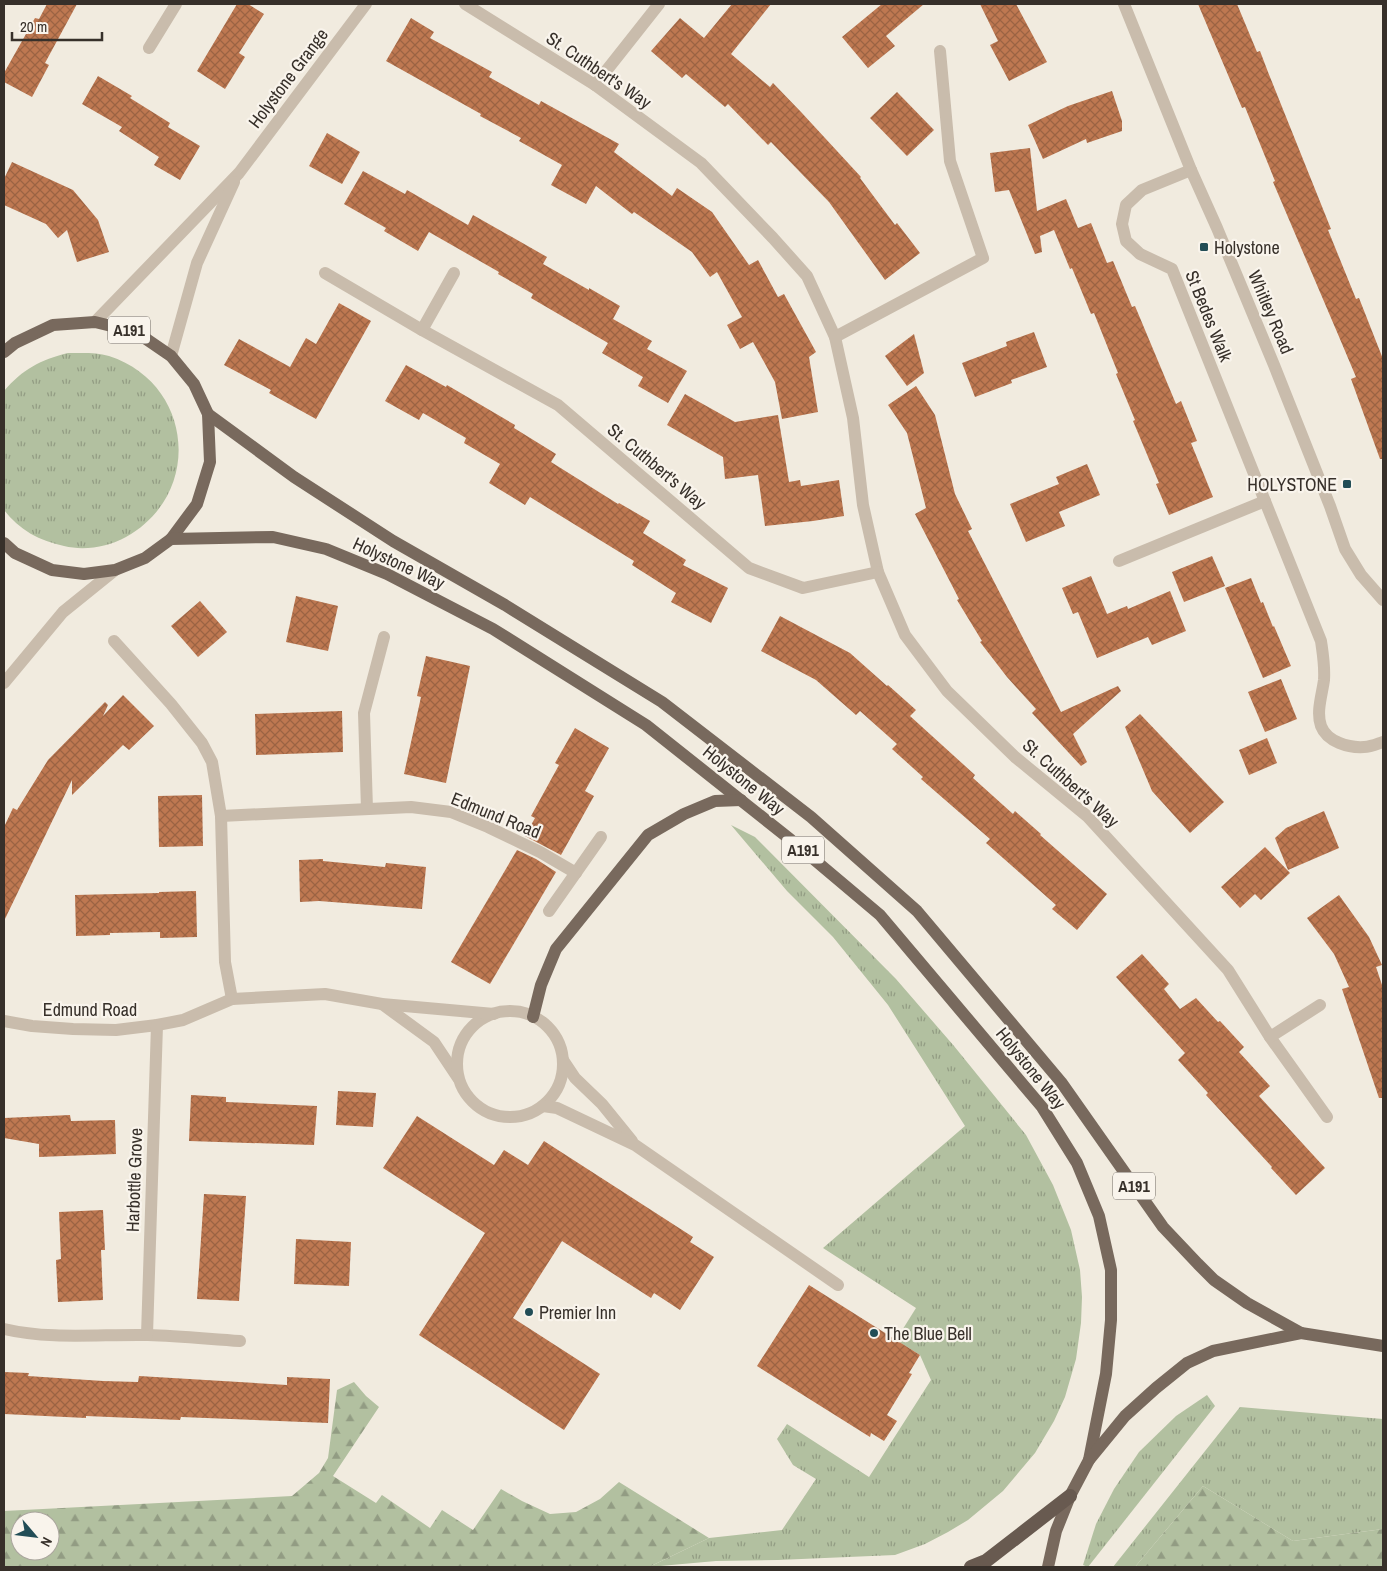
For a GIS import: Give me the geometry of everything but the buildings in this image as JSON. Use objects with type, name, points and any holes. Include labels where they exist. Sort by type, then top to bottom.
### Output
[{"type":"highway","points":[[971,1567],[986,1560],[1070,1496]]},
{"type":"main road","name":"Holystone Way","points":[[4,352],[9,341],[53,325],[95,322],[136,332],[171,356],[194,384],[208,414],[210,462],[198,504],[171,539],[145,558],[115,570],[84,574],[52,570],[15,553],[4,543]]},
{"type":"main road","name":"Holystone Way","points":[[208,414],[294,477],[393,541],[505,605],[662,702],[811,817],[917,911],[1061,1082],[1163,1226],[1186,1252],[1214,1280],[1240,1298],[1301,1333]]},
{"type":"main road","name":"Holystone Way","points":[[171,539],[273,537],[326,548],[387,574],[493,629],[646,725],[741,800],[880,915],[1042,1107],[1077,1163],[1099,1216],[1110,1270],[1111,1320],[1106,1374],[1089,1460]]},
{"type":"main road","points":[[533,1017],[541,985],[556,949],[648,835],[684,814],[715,801],[741,800]]},
{"type":"main road","points":[[1048,1567],[1056,1531],[1070,1496],[1089,1460],[1125,1416],[1187,1363],[1212,1351],[1301,1333],[1383,1346]]},
{"type":"street","points":[[149,48],[176,4]]},
{"type":"street","name":"Holystone Grange","points":[[95,322],[238,173],[366,4]]},
{"type":"street","name":"St. Cuthbert's Way","points":[[465,4],[595,85],[701,164],[774,238],[808,276],[835,337],[853,418],[863,505],[878,572],[905,635],[947,691],[1015,757],[1087,816],[1228,970],[1270,1037],[1327,1117]]},
{"type":"street","points":[[595,85],[659,4]]},
{"type":"street","name":"Whitley Road","points":[[1124,4],[1191,170],[1274,364],[1345,549],[1361,575],[1383,600]]},
{"type":"street","points":[[835,337],[983,258],[950,161],[940,51]]},
{"type":"street","name":"St Bedes Walk","points":[[1191,170],[1142,190],[1126,205],[1122,224],[1126,241],[1140,254],[1172,270],[1265,501],[1321,641],[1325,660],[1319,712],[1321,726],[1327,735],[1337,742],[1351,746],[1365,747],[1383,742]]},
{"type":"street","name":"Holystone Grange","points":[[171,356],[197,263],[238,173]]},
{"type":"street","name":"St. Cuthbert's Way","points":[[325,273],[422,330],[558,405],[750,568],[803,588],[878,572]]},
{"type":"street","points":[[422,330],[454,274]]},
{"type":"street","points":[[1119,561],[1265,501]]},
{"type":"street","points":[[4,683],[63,612],[115,570]]},
{"type":"street","points":[[367,809],[364,713],[384,638]]},
{"type":"street","points":[[114,641],[171,704],[202,743],[212,762],[222,816],[225,962],[232,1000]]},
{"type":"street","name":"Edmund Road","points":[[222,816],[411,807],[451,812],[540,852],[576,873]]},
{"type":"street","points":[[549,912],[601,837]]},
{"type":"street","name":"Edmund Road","points":[[4,1021],[32,1026],[116,1030],[183,1020],[232,1000],[325,994],[382,1004],[494,1014],[510,1011],[527,1014],[542,1022],[553,1032],[560,1045],[563,1060],[562,1076],[557,1090],[546,1104],[531,1113],[514,1117],[497,1116],[481,1108],[468,1096],[434,1042],[382,1004]]},
{"type":"street","points":[[1270,1037],[1320,1005]]},
{"type":"street","name":"Edmund Road","points":[[460,1081],[458,1065],[460,1048],[467,1033],[479,1022],[494,1014]]},
{"type":"street","name":"Harbottle Grove","points":[[147,1335],[156,1025]]},
{"type":"street","points":[[563,1060],[575,1078],[602,1104],[635,1145]]},
{"type":"street","points":[[543,1106],[557,1108],[635,1145],[838,1285]]},
{"type":"street","points":[[4,1329],[25,1334],[147,1335],[240,1341]]},
{"type":"green space","points":[[68,353],[89,353],[109,356],[137,370],[158,390],[172,414],[178,441],[177,468],[168,495],[151,518],[126,537],[96,547],[72,547],[38,538],[23,529],[4,510],[4,391],[33,366]]},
{"type":"green space","points":[[731,825],[755,837],[896,979],[954,1046],[1026,1135],[1053,1185],[1071,1230],[1080,1270],[1081,1323],[1076,1359],[1065,1397],[1054,1421],[1035,1453],[1003,1491],[968,1520],[925,1544],[895,1555],[716,1561],[649,1567],[709,1538],[782,1530],[816,1479],[793,1465],[777,1439],[787,1424],[869,1477],[931,1380],[920,1355],[896,1340],[916,1308],[823,1248],[965,1126],[888,1005],[833,937],[787,891]]},
{"type":"green space","points":[[354,1382],[379,1407],[333,1476],[376,1503],[382,1495],[430,1528],[442,1510],[473,1530],[501,1489],[550,1514],[576,1512],[600,1499],[619,1482],[709,1538],[649,1567],[4,1567],[4,1511],[292,1496],[319,1473],[328,1458],[337,1390]]},
{"type":"green space","points":[[1207,1395],[1215,1406],[1088,1567],[1083,1565],[1096,1524],[1114,1489],[1139,1452],[1176,1416]]},
{"type":"green space","points":[[1240,1407],[1383,1419],[1383,1529],[1293,1541],[1203,1486],[1135,1567],[1113,1567]]},
{"type":"green space","points":[[1203,1486],[1293,1541],[1383,1529],[1383,1567],[1135,1567]]},
{"type":"place","name":"Holystone","points":[[1204,247]]},
{"type":"place","name":"HOLYSTONE","points":[[1347,484]]},
{"type":"place","name":"Premier Inn","points":[[529,1312]]},
{"type":"place","name":"The Blue Bell","points":[[874,1333]]}]
